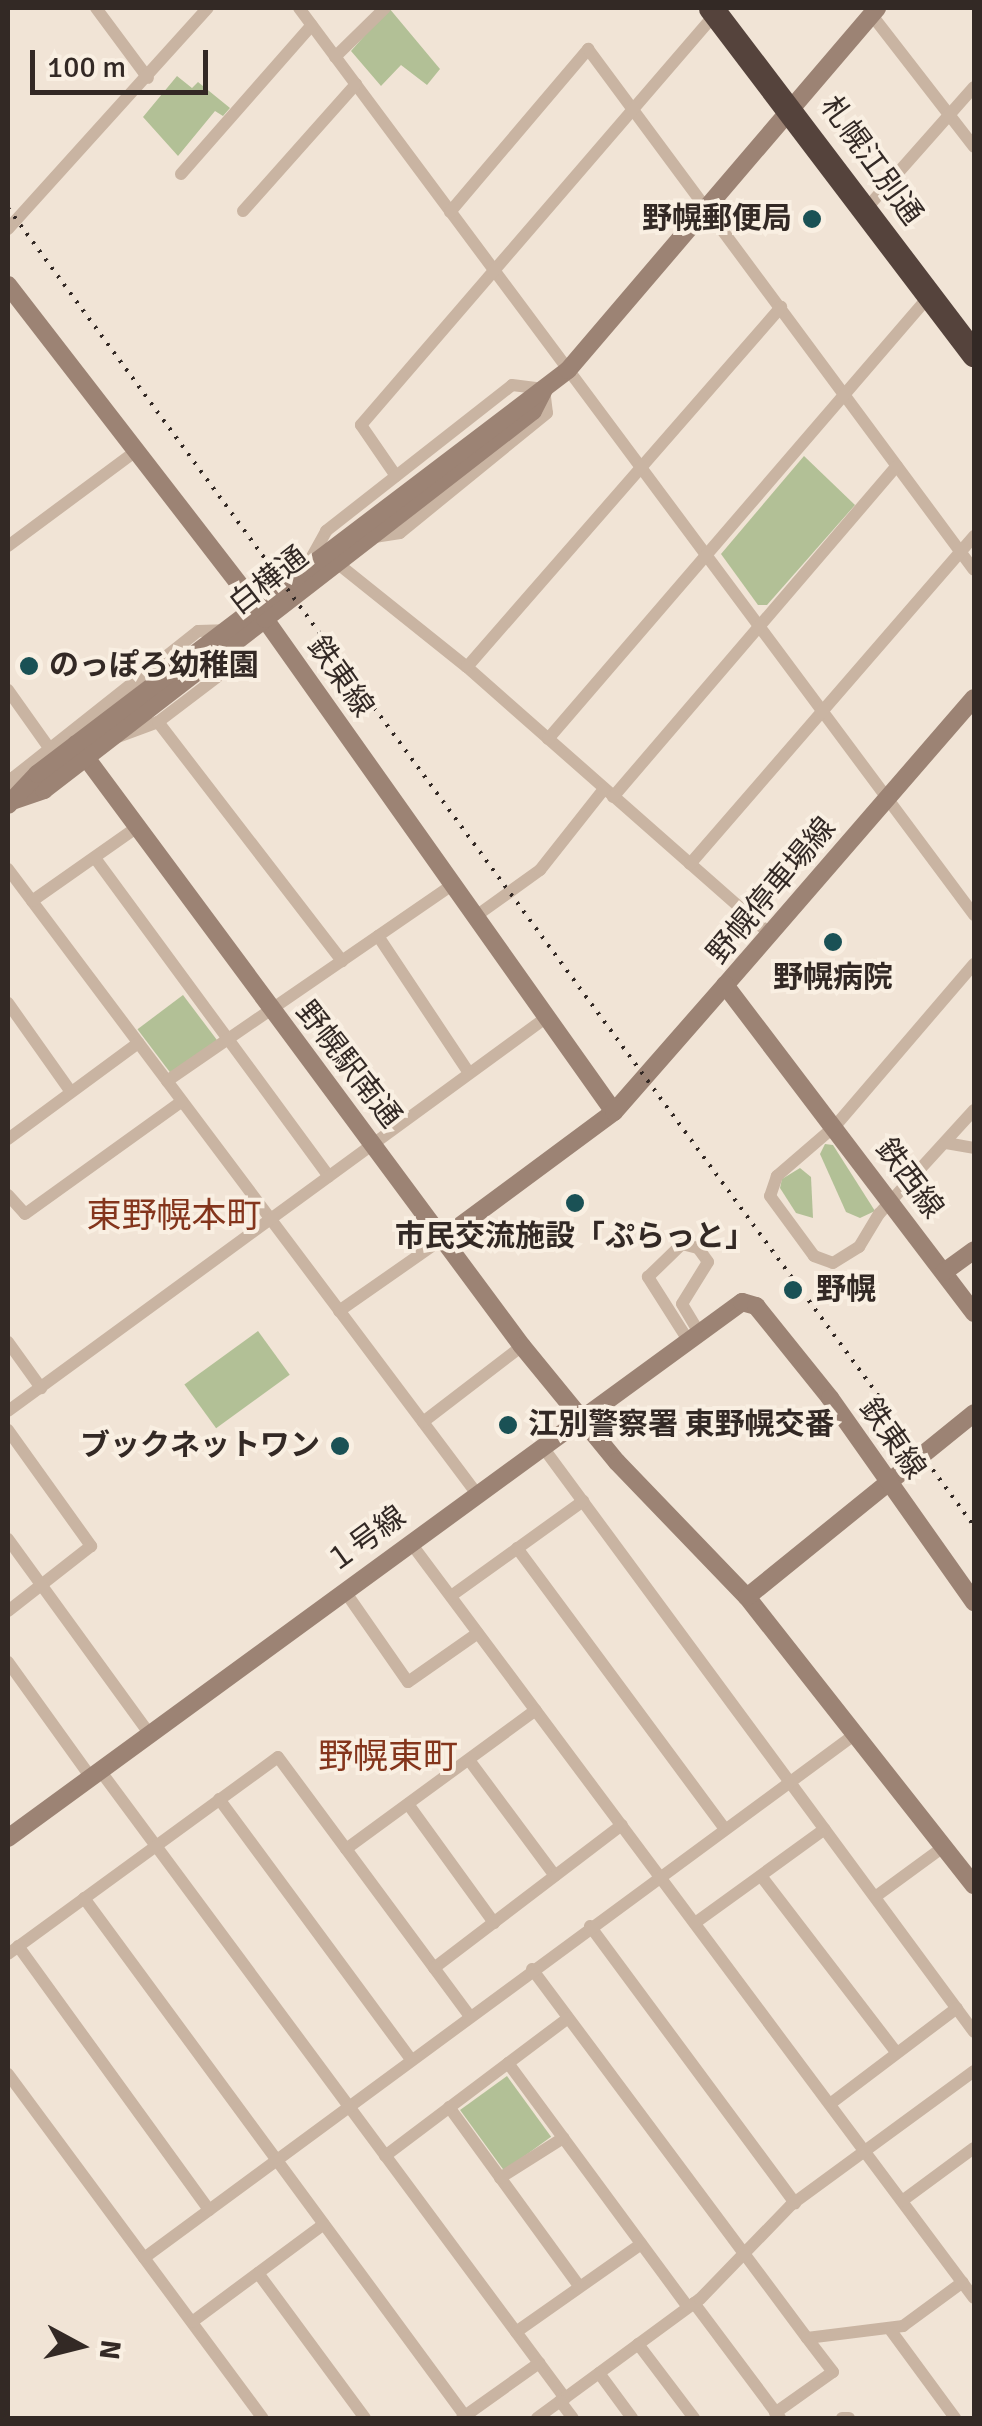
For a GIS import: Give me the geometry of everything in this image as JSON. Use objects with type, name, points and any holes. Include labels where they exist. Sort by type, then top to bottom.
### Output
[{"type":"highway","name":"札幌江別通","points":[[713,10],[791,107],[974,355]]},
{"type":"street","points":[[8,229],[208,8]]},
{"type":"street","points":[[298,8],[974,915]]},
{"type":"street","points":[[335,57],[385,8]]},
{"type":"street","points":[[101,10],[148,78]]},
{"type":"street","points":[[396,476],[361,425],[713,10]]},
{"type":"street","points":[[874,11],[974,147]]},
{"type":"street","name":"白樺通","points":[[260,612],[308,564],[568,370],[874,11]]},
{"type":"street","points":[[182,174],[312,25]]},
{"type":"street","points":[[450,212],[588,49],[974,570]]},
{"type":"street","points":[[243,211],[356,84]]},
{"type":"street","points":[[866,210],[974,87]]},
{"type":"street","name":"鉄東線","points":[[8,285],[260,612],[614,1112]]},
{"type":"street","points":[[548,740],[704,552],[930,295]]},
{"type":"street","points":[[467,667],[781,307]]},
{"type":"street","points":[[308,564],[326,530],[512,384],[544,388]]},
{"type":"street","name":"白樺通","points":[[11,803],[260,612],[338,563],[533,411],[544,388]]},
{"type":"street","points":[[8,546],[136,451]]},
{"type":"street","points":[[476,916],[540,870],[898,466]]},
{"type":"street","points":[[690,864],[974,536]]},
{"type":"street","points":[[338,563],[467,667],[769,933]]},
{"type":"street","points":[[11,803],[14,778],[198,632],[226,638],[217,677],[158,722],[110,740]]},
{"type":"street","name":"白樺通","points":[[81,751],[110,740],[226,638]]},
{"type":"street","points":[[8,691],[50,749]]},
{"type":"street","name":"野幌停車場線","points":[[835,1126],[725,985],[974,698]]},
{"type":"street","points":[[158,722],[342,961]]},
{"type":"street","name":"野幌駅南通","points":[[81,751],[270,1010],[445,1237],[522,1346],[581,1417],[746,1598],[857,1733],[974,1886]]},
{"type":"street","points":[[32,902],[136,828]]},
{"type":"street","points":[[95,858],[329,1176]]},
{"type":"street","points":[[8,869],[476,1494]]},
{"type":"street","points":[[167,1081],[454,884]]},
{"type":"street","points":[[378,936],[469,1073]]},
{"type":"street","points":[[974,964],[835,1126],[777,1176],[770,1187],[775,1206],[814,1256],[833,1263],[859,1247],[892,1202],[974,1110]]},
{"type":"street","points":[[339,1310],[614,1112],[725,985]]},
{"type":"street","points":[[8,1003],[72,1092]]},
{"type":"street","points":[[8,1411],[547,1017]]},
{"type":"street","points":[[9,1135],[138,1043]]},
{"type":"street","points":[[8,1195],[24,1214],[182,1102]]},
{"type":"street","name":"鉄西線","points":[[835,1126],[974,1313]]},
{"type":"street","points":[[946,1143],[974,1148]]},
{"type":"street","points":[[682,1244],[698,1248],[708,1262],[682,1304],[694,1336],[648,1277],[682,1244]]},
{"type":"street","points":[[944,1272],[974,1250]]},
{"type":"street","name":"１号線","points":[[8,1838],[742,1302],[760,1311]]},
{"type":"street","name":"鉄東線","points":[[760,1311],[974,1602]]},
{"type":"street","points":[[8,1342],[41,1388]]},
{"type":"street","points":[[423,1422],[522,1346]]},
{"type":"street","points":[[746,1598],[974,1413]]},
{"type":"street","points":[[8,1430],[91,1546],[8,1611]]},
{"type":"street","points":[[542,1446],[974,2032]]},
{"type":"street","points":[[450,1596],[583,1502]]},
{"type":"street","points":[[8,1539],[148,1733]]},
{"type":"street","points":[[410,1542],[974,2298]]},
{"type":"street","points":[[517,1548],[724,1828]]},
{"type":"street","points":[[344,1590],[408,1682],[478,1633]]},
{"type":"street","points":[[8,1662],[156,1846],[516,2332],[573,2418]]},
{"type":"street","points":[[346,1849],[536,1710]]},
{"type":"street","points":[[144,2258],[857,1733]]},
{"type":"street","points":[[209,2210],[13,1950],[278,1756],[469,2015]]},
{"type":"street","points":[[468,1760],[555,1876]]},
{"type":"street","points":[[219,1800],[412,2058]]},
{"type":"street","points":[[408,1804],[494,1923]]},
{"type":"street","points":[[434,1968],[622,1825]]},
{"type":"street","points":[[695,1923],[825,1829]]},
{"type":"street","points":[[875,1897],[942,1848]]},
{"type":"street","points":[[761,1876],[896,2052]]},
{"type":"street","points":[[84,1898],[464,2417],[538,2363]]},
{"type":"street","points":[[590,1926],[795,2202]]},
{"type":"street","points":[[508,2063],[642,2244],[778,2416],[833,2372],[532,1969]]},
{"type":"street","points":[[830,2104],[957,2008]]},
{"type":"street","points":[[385,2156],[568,2018]]},
{"type":"street","points":[[538,2418],[691,2305],[795,2202],[974,2071]]},
{"type":"street","points":[[8,2074],[263,2418]]},
{"type":"street","points":[[449,2107],[579,2286]]},
{"type":"street","points":[[500,2178],[563,2138]]},
{"type":"street","points":[[902,2201],[974,2148]]},
{"type":"street","points":[[192,2322],[324,2224]]},
{"type":"street","points":[[516,2332],[642,2244]]},
{"type":"street","points":[[258,2273],[365,2418]]},
{"type":"street","points":[[806,2338],[903,2326],[962,2282]]},
{"type":"street","points":[[889,2328],[956,2418]]},
{"type":"street","points":[[638,2344],[694,2418]]},
{"type":"street","points":[[599,2373],[632,2418]]},
{"type":"green space","points":[[389,8],[440,69],[427,85],[401,65],[381,86],[351,51]]},
{"type":"green space","points":[[177,76],[192,88],[198,82],[230,108],[223,116],[215,111],[178,156],[143,117]]},
{"type":"green space","points":[[804,456],[855,505],[767,605],[758,605],[721,554]]},
{"type":"green space","points":[[183,995],[218,1041],[172,1076],[137,1029]]},
{"type":"green space","points":[[825,1144],[833,1145],[875,1211],[860,1218],[846,1212],[820,1154]]},
{"type":"green space","points":[[800,1168],[811,1177],[813,1218],[796,1213],[780,1188],[782,1179]]},
{"type":"green space","points":[[258,1331],[290,1375],[216,1428],[184,1384]]},
{"type":"green space","points":[[507,2076],[551,2137],[504,2171],[460,2110]]},
{"type":"railway","points":[[8,208],[974,1526]]},
{"type":"place","name":"野幌郵便局","points":[[812,219]]},
{"type":"place","name":"のっぽろ幼稚園","points":[[29,666]]},
{"type":"place","name":"野幌病院","points":[[833,942]]},
{"type":"place","name":"市民交流施設「ぷらっと」","points":[[575,1203]]},
{"type":"place","name":"野幌","points":[[793,1290]]},
{"type":"place","name":"江別警察署 東野幌交番","points":[[508,1425]]},
{"type":"place","name":"ブックネットワン","points":[[340,1446]]},
{"type":"district","name":"東野幌本町","points":[[174,1216]]},
{"type":"district","name":"野幌東町","points":[[388,1757]]}]
